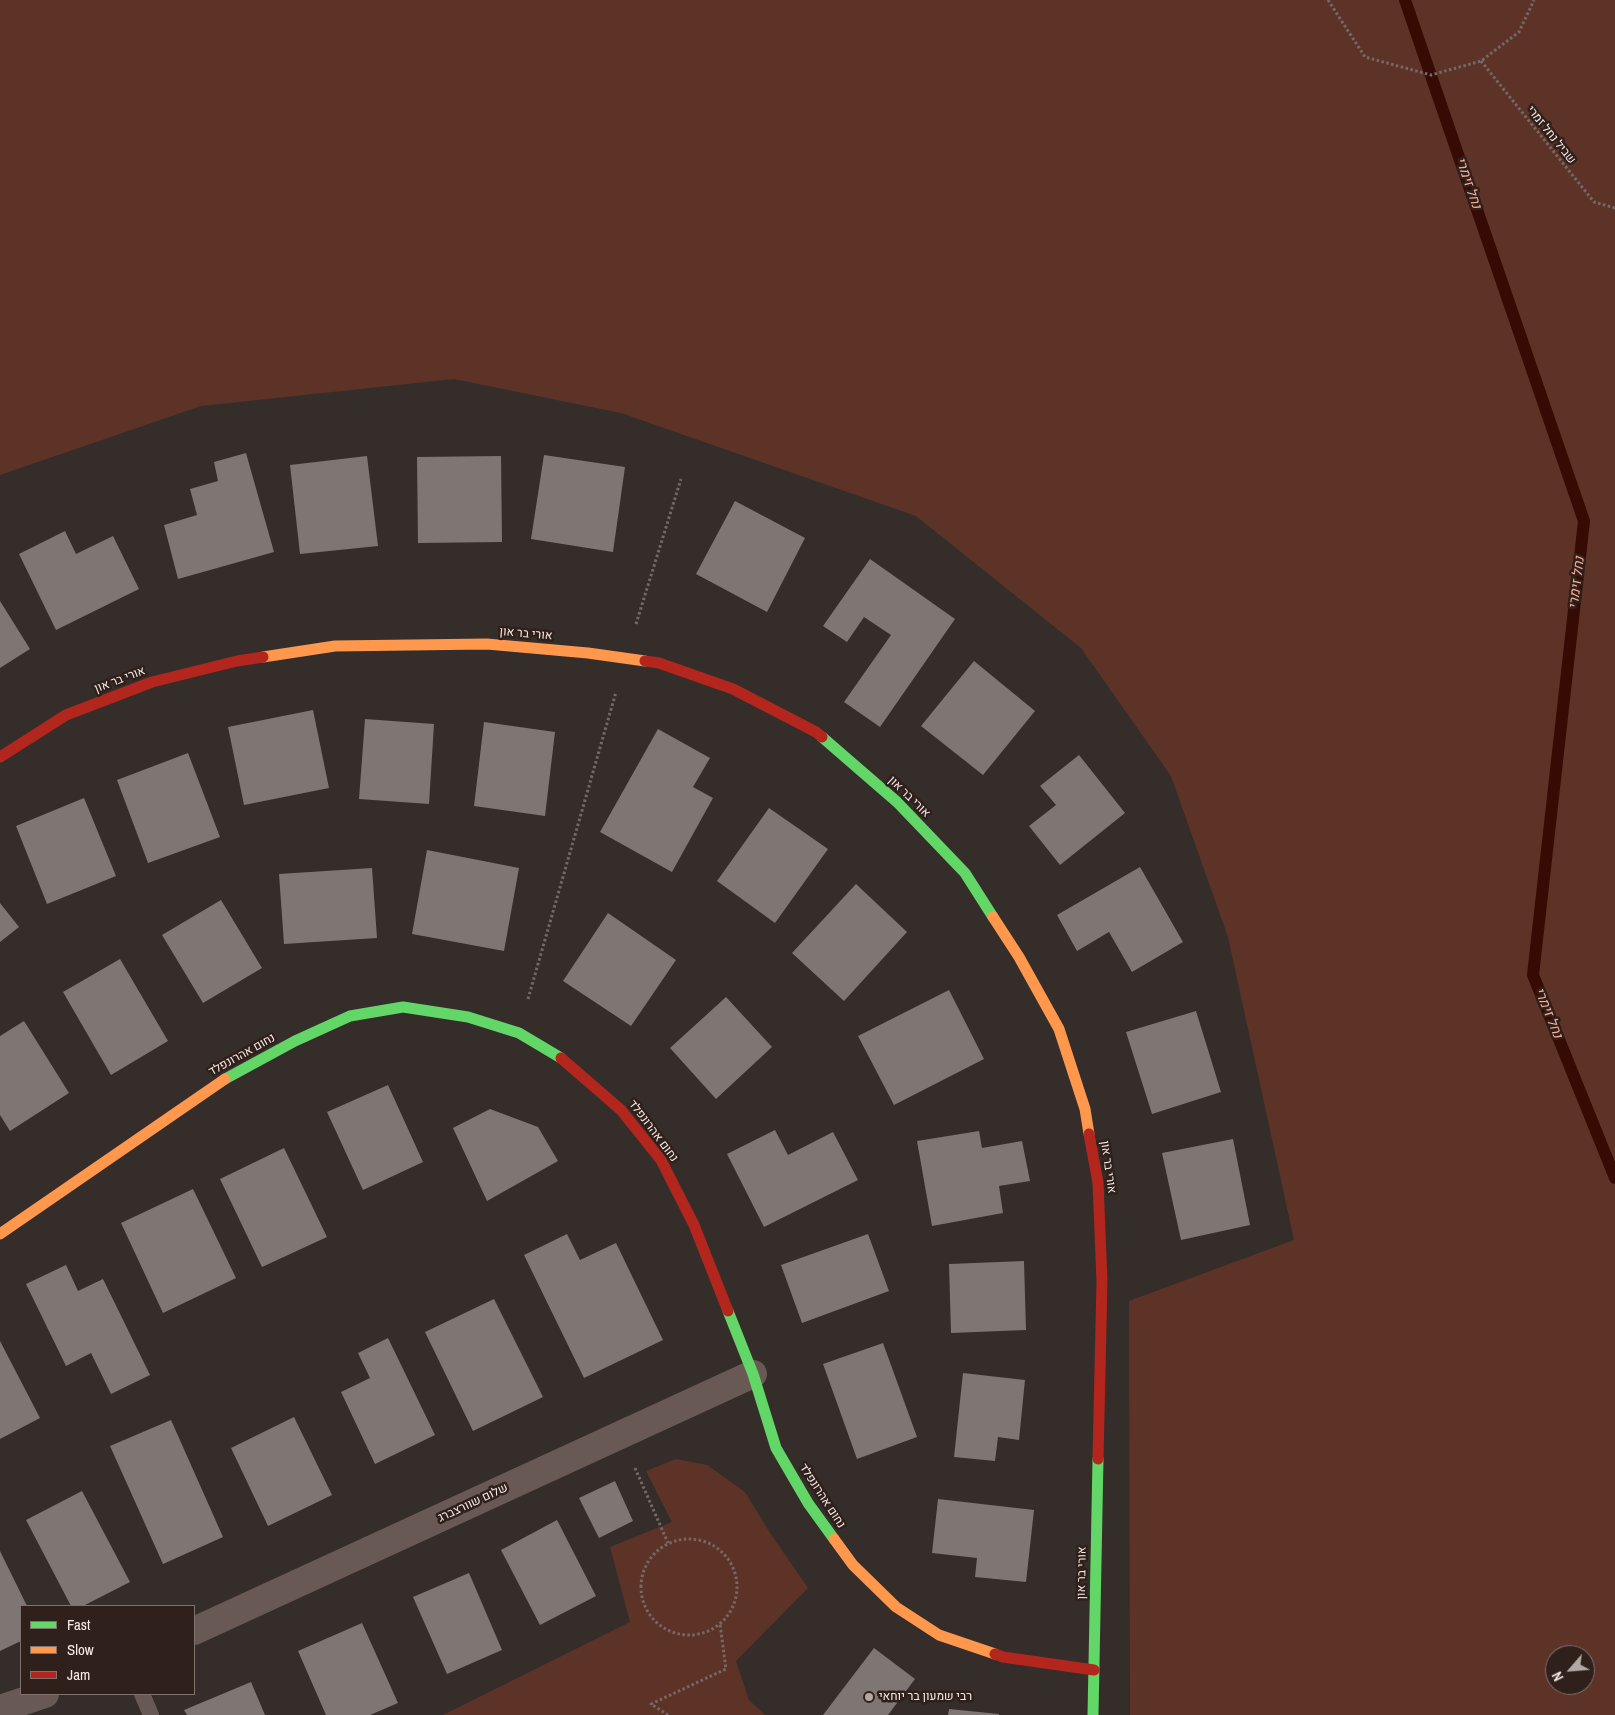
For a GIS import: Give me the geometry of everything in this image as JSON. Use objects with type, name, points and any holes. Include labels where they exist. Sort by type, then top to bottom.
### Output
[{"type":"street","name":"אורי בר און","points":[[0,757],[66,716],[152,682],[237,661],[335,646],[486,644],[660,663],[733,689],[816,732],[897,802],[965,873],[1019,957],[1059,1029],[1085,1108],[1098,1184],[1102,1281],[1093,1715]]},
{"type":"street","name":"נחום אהרונפלד","points":[[0,1234],[218,1083],[295,1041],[350,1016],[403,1007],[468,1016],[518,1033],[564,1060],[621,1110],[661,1160],[694,1225],[753,1374],[776,1448],[808,1503],[853,1565],[896,1607],[939,1635],[1003,1657],[1094,1670]]},
{"type":"street","name":"שלום שוורצברג","points":[[195,1631],[753,1374]]},
{"type":"street","points":[[0,1708],[42,1695]]},
{"type":"lane","points":[[142,1695],[151,1715]]},
{"type":"path","points":[[1328,0],[1365,57],[1431,75],[1481,61],[1519,32],[1534,0]]},
{"type":"path","name":"שביל נחל זמרי","points":[[1481,61],[1594,202],[1615,208]]},
{"type":"path","points":[[518,1033],[625,658],[681,479]]},
{"type":"path","points":[[620,1435],[668,1543]]},
{"type":"path","points":[[684,1538],[701,1540],[714,1546],[726,1558],[735,1572],[737,1589],[731,1611],[720,1624],[705,1632],[688,1635],[674,1633],[659,1624],[648,1612],[642,1597],[641,1580],[645,1566],[655,1552],[668,1543],[684,1538]]},
{"type":"path","points":[[668,1715],[651,1704],[726,1669],[720,1624]]},
{"type":"shaded area","points":[[0,0],[1615,0],[1615,1715],[1130,1715],[1129,1301],[1294,1240],[1228,937],[1171,776],[1081,648],[916,516],[621,413],[454,379],[201,406],[0,475]]},
{"type":"shaded area","points":[[676,1459],[707,1465],[745,1492],[770,1533],[808,1588],[736,1661],[749,1700],[765,1715],[443,1715],[630,1622],[610,1547],[672,1522],[646,1471]]},
{"type":"building","points":[[246,453],[274,552],[178,579],[164,525],[197,515],[190,489],[218,481],[214,462]]},
{"type":"building","points":[[544,455],[625,467],[613,552],[531,539]]},
{"type":"building","points":[[367,456],[378,546],[300,554],[290,465]]},
{"type":"building","points":[[501,456],[502,542],[418,543],[417,457]]},
{"type":"building","points":[[735,501],[805,538],[767,612],[696,574]]},
{"type":"building","points":[[65,531],[76,554],[113,536],[139,589],[56,630],[19,554]]},
{"type":"building","points":[[870,559],[955,619],[880,727],[844,702],[891,635],[864,617],[847,642],[823,626]]},
{"type":"building","points":[[0,601],[30,649],[0,668]]},
{"type":"building","points":[[974,661],[1035,711],[983,775],[921,726]]},
{"type":"building","points":[[313,710],[329,788],[244,805],[228,727]]},
{"type":"building","points":[[365,719],[434,724],[429,804],[359,799]]},
{"type":"building","points":[[484,722],[555,732],[545,816],[474,806]]},
{"type":"building","points":[[658,729],[710,758],[693,787],[713,798],[672,872],[600,832]]},
{"type":"building","points":[[188,753],[220,837],[148,863],[117,780]]},
{"type":"building","points":[[1079,755],[1125,813],[1060,865],[1029,826],[1056,805],[1040,786]]},
{"type":"building","points":[[84,798],[116,876],[47,904],[16,826]]},
{"type":"building","points":[[769,808],[828,849],[775,923],[717,881]]},
{"type":"building","points":[[427,850],[519,868],[504,951],[412,934]]},
{"type":"building","points":[[1140,867],[1183,942],[1132,972],[1109,932],[1077,951],[1057,915]]},
{"type":"building","points":[[372,868],[377,938],[284,944],[279,874]]},
{"type":"building","points":[[856,884],[907,932],[844,1001],[792,953]]},
{"type":"building","points":[[221,900],[262,968],[203,1003],[162,935]]},
{"type":"building","points":[[0,903],[19,927],[0,942]]},
{"type":"building","points":[[608,913],[676,960],[631,1026],[563,981]]},
{"type":"building","points":[[120,959],[168,1041],[111,1075],[63,992]]},
{"type":"building","points":[[949,990],[984,1059],[894,1105],[858,1036]]},
{"type":"building","points":[[726,997],[772,1047],[716,1099],[670,1048]]},
{"type":"building","points":[[1196,1011],[1221,1092],[1152,1114],[1126,1032]]},
{"type":"building","points":[[24,1021],[69,1093],[10,1131],[0,1115],[0,1036]]},
{"type":"building","points":[[388,1085],[423,1162],[363,1190],[327,1112]]},
{"type":"building","points":[[490,1109],[538,1127],[558,1161],[487,1201],[453,1128]]},
{"type":"building","points":[[775,1130],[788,1155],[833,1132],[858,1180],[764,1227],[727,1154]]},
{"type":"building","points":[[979,1131],[982,1148],[1022,1141],[1030,1181],[999,1186],[1003,1213],[932,1226],[917,1141]]},
{"type":"building","points":[[1233,1139],[1250,1225],[1181,1240],[1162,1153]]},
{"type":"building","points":[[284,1148],[327,1237],[262,1267],[220,1179]]},
{"type":"building","points":[[193,1189],[236,1278],[163,1313],[121,1223]]},
{"type":"building","points":[[567,1234],[580,1260],[616,1243],[663,1340],[584,1378],[524,1255]]},
{"type":"building","points":[[868,1234],[889,1291],[802,1323],[781,1265]]},
{"type":"building","points":[[1024,1261],[1026,1330],[951,1333],[949,1264]]},
{"type":"building","points":[[66,1265],[78,1291],[103,1279],[150,1375],[111,1394],[91,1353],[66,1366],[26,1284]]},
{"type":"building","points":[[494,1299],[543,1397],[473,1431],[425,1332]]},
{"type":"building","points":[[388,1338],[435,1435],[375,1464],[341,1392],[370,1378],[358,1353]]},
{"type":"building","points":[[0,1341],[40,1418],[0,1439]]},
{"type":"building","points":[[883,1343],[917,1437],[857,1459],[823,1364]]},
{"type":"building","points":[[963,1373],[1025,1380],[1019,1440],[998,1437],[995,1461],[954,1457]]},
{"type":"building","points":[[294,1417],[332,1495],[268,1526],[231,1448]]},
{"type":"building","points":[[171,1420],[223,1537],[163,1564],[110,1446]]},
{"type":"building","points":[[615,1481],[633,1521],[599,1538],[579,1498]]},
{"type":"building","points":[[82,1491],[130,1582],[85,1605],[70,1605],[26,1520]]},
{"type":"building","points":[[938,1499],[1034,1510],[1026,1582],[975,1577],[977,1558],[932,1553]]},
{"type":"building","points":[[557,1520],[596,1596],[540,1625],[501,1550]]},
{"type":"building","points":[[0,1551],[27,1605],[20,1605],[20,1641],[0,1651]]},
{"type":"building","points":[[469,1573],[502,1650],[447,1674],[413,1597]]},
{"type":"building","points":[[362,1623],[398,1703],[370,1715],[326,1715],[298,1651]]},
{"type":"building","name":"רבי שמעון בר יוחאי","points":[[874,1648],[915,1679],[888,1715],[823,1715]]},
{"type":"building","points":[[251,1682],[265,1715],[187,1715],[184,1710]]},
{"type":"building","points":[[949,1709],[999,1714],[999,1715],[948,1715]]},
{"type":"waterway","name":"נחל זימרי","points":[[1405,0],[1584,521],[1533,975],[1615,1178]]},
{"type":"traffic: fast","points":[[822,737],[897,802],[965,873],[993,917]]},
{"type":"traffic: fast","points":[[225,1079],[295,1041],[350,1016],[403,1007],[468,1017],[519,1033],[561,1058]]},
{"type":"traffic: fast","points":[[728,1311],[753,1374],[776,1448],[808,1503],[834,1539]]},
{"type":"traffic: fast","points":[[1093,1715],[1098,1459]]},
{"type":"traffic: slow","points":[[263,657],[335,646],[487,644],[588,653],[645,661]]},
{"type":"traffic: slow","points":[[993,917],[1019,957],[1059,1029],[1085,1109],[1089,1134]]},
{"type":"traffic: slow","points":[[0,1234],[225,1079]]},
{"type":"traffic: slow","points":[[834,1539],[853,1565],[896,1607],[939,1635],[995,1654]]},
{"type":"traffic: jam","points":[[0,757],[66,715],[152,682],[237,661],[263,657]]},
{"type":"traffic: jam","points":[[645,661],[659,663],[733,689],[816,732],[822,737]]},
{"type":"traffic: jam","points":[[561,1058],[621,1110],[661,1160],[694,1225],[728,1311]]},
{"type":"traffic: jam","points":[[1089,1134],[1098,1183],[1102,1281],[1098,1459]]},
{"type":"traffic: jam","points":[[995,1654],[1003,1657],[1094,1670]]},
{"type":"place","name":"רבי שמעון בר יוחאי","points":[[869,1697]]}]
